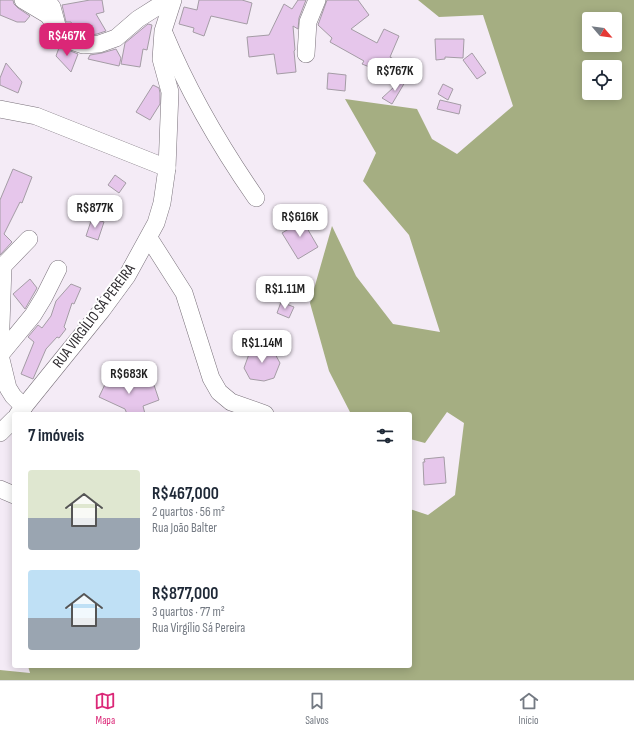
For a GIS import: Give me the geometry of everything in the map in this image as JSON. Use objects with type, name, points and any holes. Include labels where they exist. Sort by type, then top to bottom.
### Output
[{"type":"street","points":[[23,0],[48,14],[58,29],[71,41],[83,45],[99,44],[116,38],[138,19],[168,0]]},
{"type":"street","points":[[46,0],[52,7],[58,29]]},
{"type":"street","name":"RUA VIRGÍLIO SÁ PEREIRA","points":[[20,412],[102,310],[127,276],[156,223],[162,203],[167,168],[170,92],[160,59],[163,31],[172,0]]},
{"type":"street","points":[[306,54],[308,22],[317,0]]},
{"type":"street","points":[[163,31],[172,52],[211,128],[256,198]]},
{"type":"street","points":[[0,109],[36,116],[167,168]]},
{"type":"street","points":[[149,238],[184,294],[211,378],[219,392],[231,402],[259,412]]},
{"type":"street","points":[[19,412],[13,396],[8,388],[0,355],[2,265],[29,239]]},
{"type":"street","points":[[0,355],[33,315],[58,269]]},
{"type":"street","name":"RUA VIRGÍLIO SÁ PEREIRA","points":[[0,433],[12,420]]},
{"type":"street","points":[[0,489],[12,494]]},
{"type":"green space","points":[[418,0],[634,0],[634,680],[0,680],[0,670],[30,673],[29,668],[412,668],[412,510],[428,515],[455,495],[464,423],[447,412],[425,443],[412,440],[412,412],[350,412],[329,371],[310,303],[332,226],[356,276],[393,324],[440,332],[409,235],[363,181],[376,153],[345,99],[417,109],[432,139],[457,154],[513,106],[483,15],[439,17]]},
{"type":"building","points":[[0,0],[13,0],[14,4],[18,8],[30,16],[25,22],[17,22],[0,15]]},
{"type":"building","points":[[90,0],[102,0],[104,12],[96,14],[106,31],[91,35],[86,26],[75,31],[71,22],[66,22],[62,5]]},
{"type":"building","points":[[199,0],[242,0],[252,3],[247,24],[211,16],[204,36],[193,32],[194,28],[179,24],[184,7],[197,10]]},
{"type":"building","points":[[298,0],[306,0],[299,18],[298,29],[293,26],[296,72],[277,74],[274,54],[249,57],[247,37],[269,35],[284,4],[292,9]]},
{"type":"building","points":[[327,0],[358,0],[369,15],[351,29],[377,43],[384,29],[399,36],[390,57],[397,61],[389,81],[375,75],[377,70],[362,64],[364,61],[330,42],[332,38],[318,25]]},
{"type":"building","points":[[148,24],[152,25],[147,50],[143,49],[140,67],[121,64],[125,43]]},
{"type":"building","points":[[435,39],[464,39],[463,58],[445,57],[445,59],[436,60]]},
{"type":"building","points":[[60,45],[78,54],[71,72],[56,56]]},
{"type":"building","points":[[116,49],[121,58],[119,66],[88,59],[90,55]]},
{"type":"building","points":[[472,53],[486,73],[477,79],[463,60]]},
{"type":"building","points":[[6,63],[22,82],[18,93],[0,85],[0,78]]},
{"type":"building","points":[[328,73],[346,75],[345,91],[327,89]]},
{"type":"building","points":[[406,76],[408,77],[392,104],[382,98]]},
{"type":"building","points":[[443,84],[453,89],[448,100],[438,94]]},
{"type":"building","points":[[153,85],[159,88],[160,104],[150,120],[136,112]]},
{"type":"building","points":[[440,100],[461,105],[459,114],[437,109]]},
{"type":"building","points":[[13,169],[32,177],[22,203],[20,202],[4,234],[12,242],[0,255],[0,200]]},
{"type":"building","points":[[115,175],[126,183],[119,193],[108,185]]},
{"type":"building","points":[[300,216],[318,247],[298,259],[282,233],[292,227],[289,222]]},
{"type":"building","points":[[92,218],[104,222],[98,240],[86,236]]},
{"type":"building","points":[[30,279],[37,288],[25,309],[13,294]]},
{"type":"building","points":[[71,284],[81,288],[74,304],[72,303],[64,327],[66,329],[59,338],[57,337],[46,349],[33,379],[21,374],[34,342],[28,337],[38,325],[42,328],[51,316],[56,301]]},
{"type":"building","points":[[281,302],[294,307],[289,318],[277,313]]},
{"type":"building","points":[[257,346],[267,347],[274,352],[280,363],[274,378],[264,381],[250,379],[244,368],[249,354]]},
{"type":"building","points":[[114,374],[142,386],[153,382],[159,400],[143,406],[144,412],[126,412],[125,409],[99,397],[107,380],[111,382]]},
{"type":"building","points":[[444,457],[446,483],[424,485],[424,459]]}]
